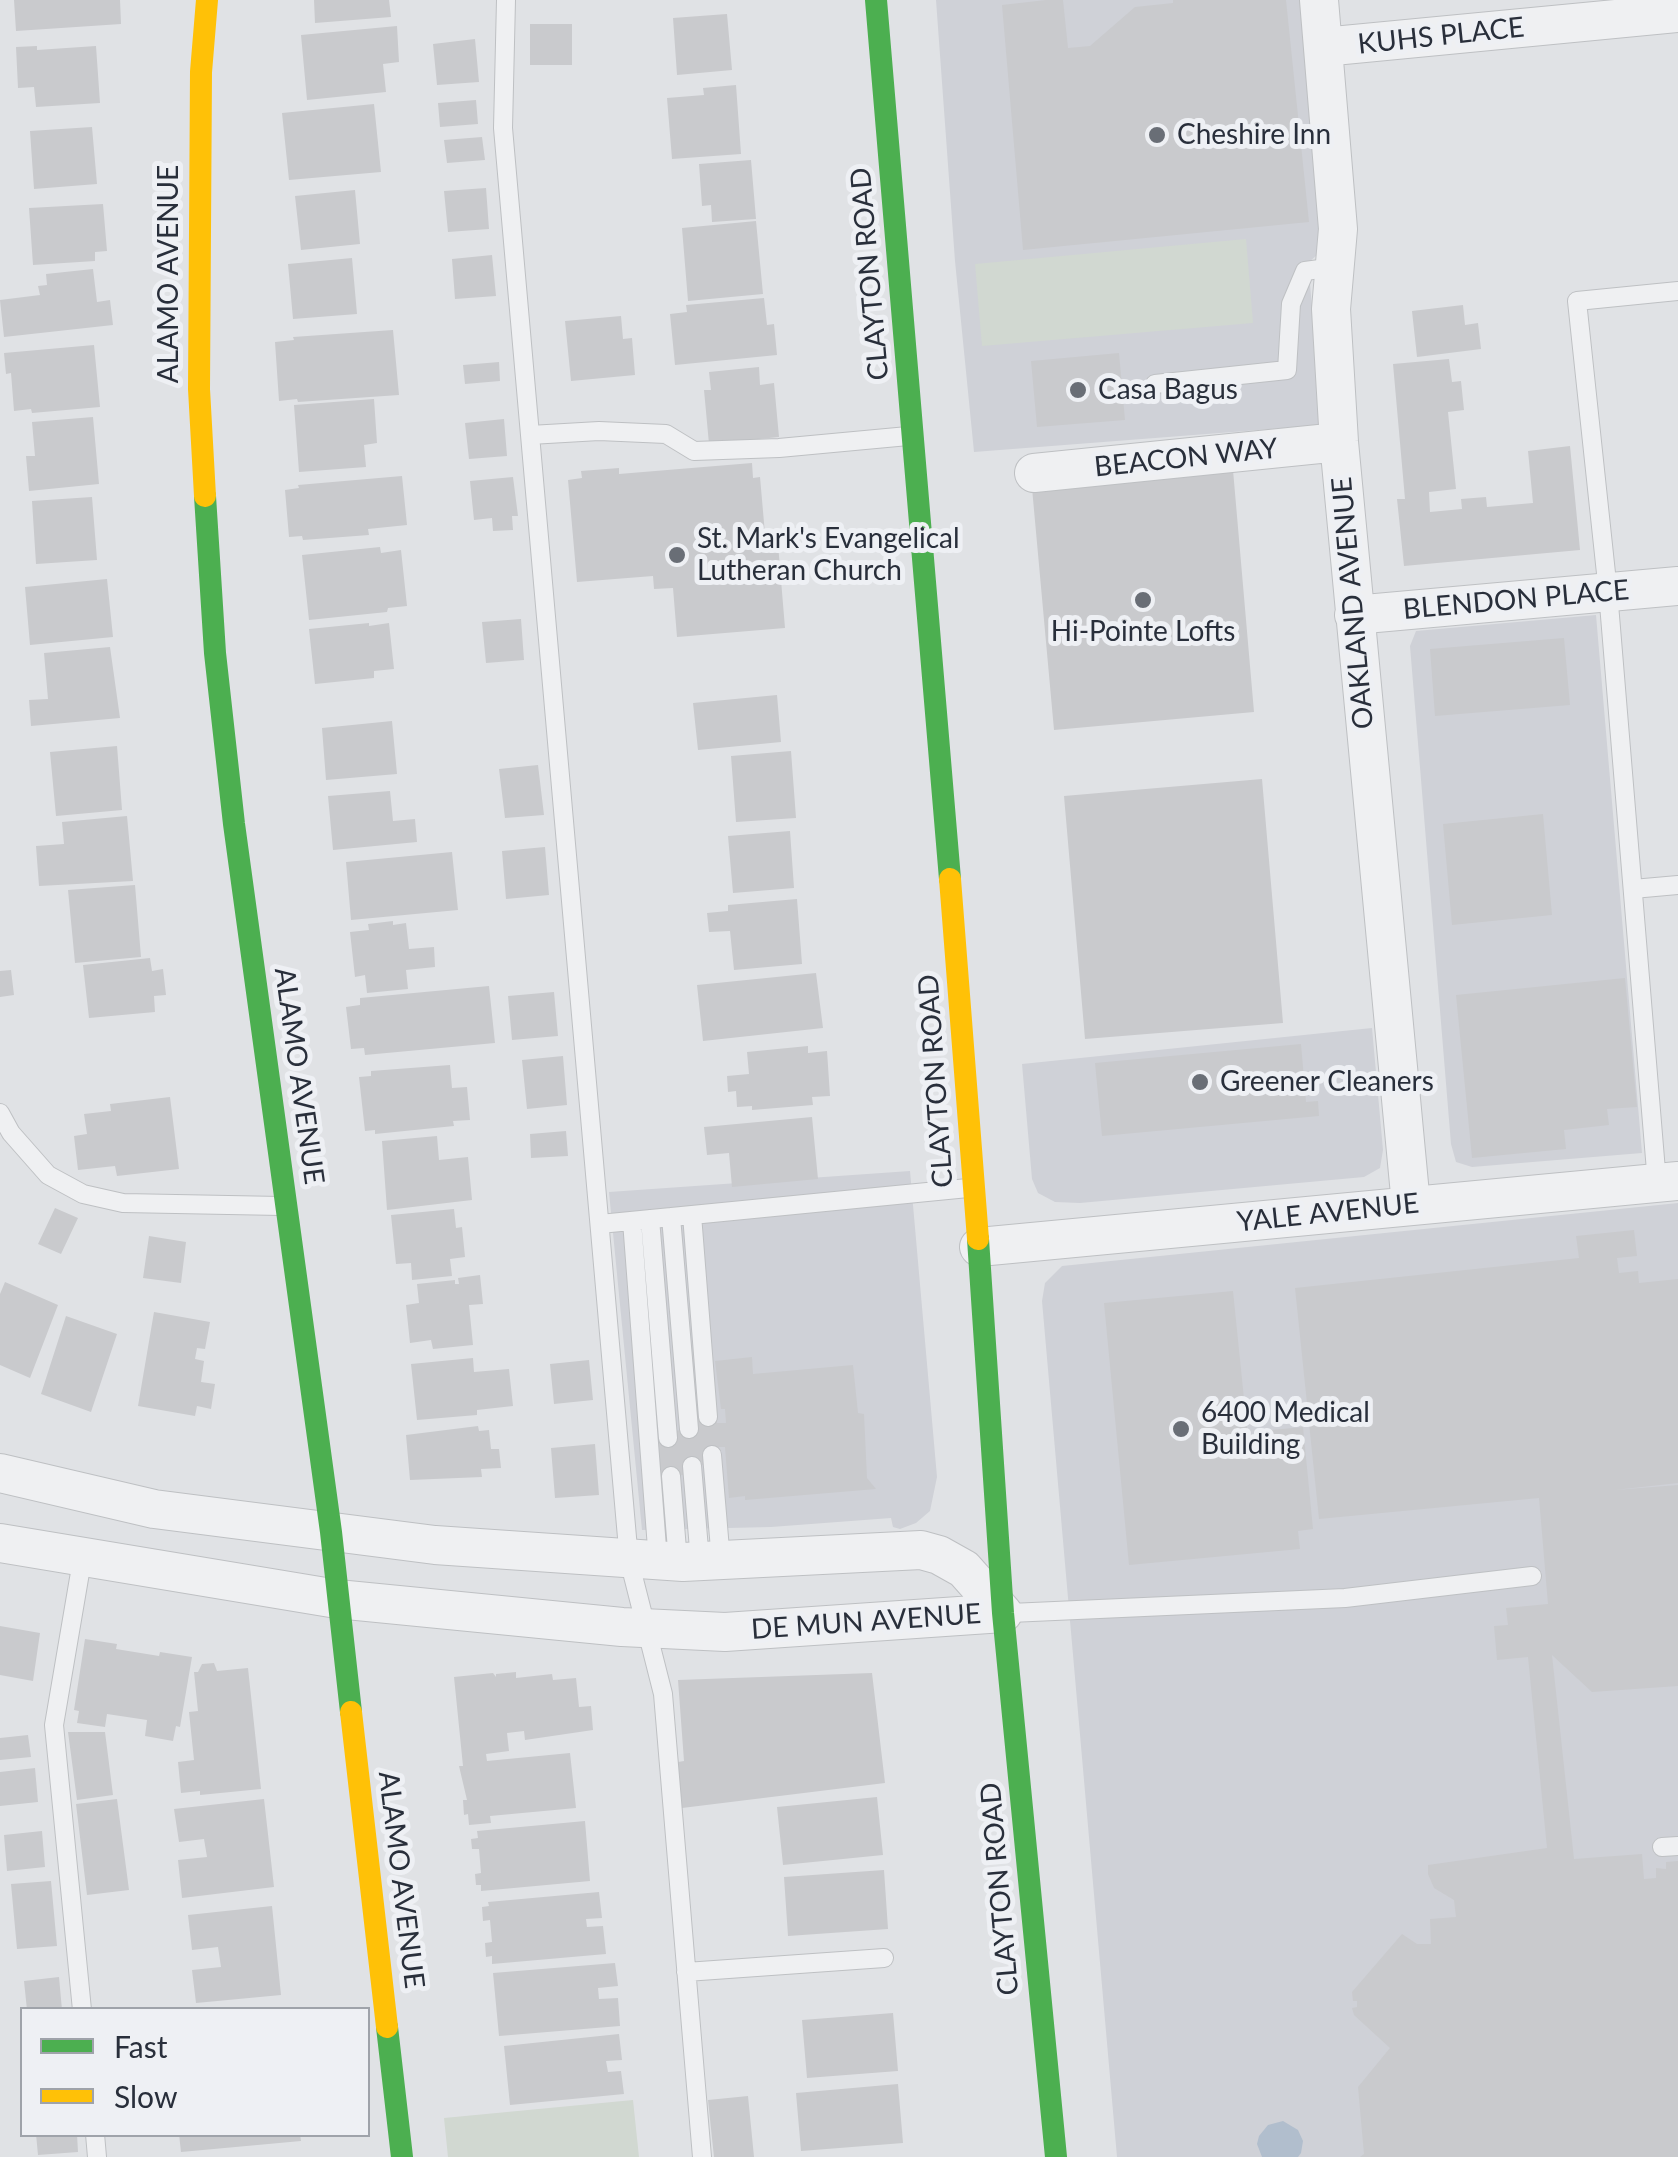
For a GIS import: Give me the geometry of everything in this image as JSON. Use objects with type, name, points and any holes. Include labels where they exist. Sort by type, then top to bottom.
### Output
[{"type":"main road","name":"ALAMO AVENUE","points":[[207,0],[201,72],[199,389],[215,653],[234,824],[331,1532],[402,2157]]},
{"type":"main road","name":"CLAYTON ROAD","points":[[876,0],[979,1247],[1004,1613],[1056,2157]]},
{"type":"street","name":"OAKLAND AVENUE","points":[[1319,0],[1338,229],[1332,309],[1339,442],[1410,1205]]},
{"type":"street","name":"KUHS PLACE","points":[[1323,48],[1678,13]]},
{"type":"street","name":"BEACON WAY","points":[[1034,473],[1339,442]]},
{"type":"street","name":"BLENDON PLACE","points":[[1354,615],[1678,586]]},
{"type":"street","name":"YALE AVENUE","points":[[979,1247],[1668,1182]]},
{"type":"street","name":"DE MUN AVENUE","points":[[0,1472],[154,1509],[435,1545],[677,1561],[921,1550],[964,1569],[1004,1613]]},
{"type":"street","name":"DE MUN AVENUE","points":[[0,1543],[337,1598],[649,1628],[724,1632],[1004,1613]]},
{"type":"lane","points":[[506,0],[503,128],[600,1224],[677,1561]]},
{"type":"lane","points":[[1155,384],[1287,370],[1291,304],[1304,271],[1335,267]]},
{"type":"lane","points":[[1668,1182],[1633,889],[1608,592],[1577,301],[1678,290]]},
{"type":"lane","points":[[530,435],[666,434],[694,451],[914,436]]},
{"type":"lane","points":[[1633,889],[1678,885]]},
{"type":"lane","points":[[0,1113],[11,1133],[48,1175],[83,1194],[123,1203],[286,1206]]},
{"type":"lane","points":[[600,1224],[974,1187]]},
{"type":"lane","points":[[692,1215],[708,1417]]},
{"type":"lane","points":[[671,1217],[689,1429]]},
{"type":"lane","points":[[641,1220],[668,1438]]},
{"type":"lane","points":[[641,1220],[677,1561]]},
{"type":"lane","points":[[702,2157],[663,1694],[649,1628],[677,1561],[712,1455]]},
{"type":"lane","points":[[677,1561],[692,1466]]},
{"type":"lane","points":[[671,1476],[677,1561]]},
{"type":"lane","points":[[82,2007],[54,1725],[83,1554]]},
{"type":"lane","points":[[1004,1613],[1346,1598],[1532,1576]]},
{"type":"lane","points":[[686,1972],[884,1958]]},
{"type":"shaded area","points":[[936,0],[1305,0],[1326,247],[1308,263],[1323,425],[974,452]]},
{"type":"shaded area","points":[[1246,239],[1253,323],[982,346],[975,264]]},
{"type":"shaded area","points":[[1596,615],[1642,1153],[1472,1167],[1456,1162],[1451,1144],[1410,646],[1416,631]]},
{"type":"shaded area","points":[[1372,1028],[1383,1150],[1380,1168],[1364,1177],[1080,1203],[1055,1202],[1038,1193],[1032,1179],[1022,1064]]},
{"type":"shaded area","points":[[910,1171],[937,1477],[930,1511],[916,1523],[900,1529],[893,1527],[891,1518],[771,1527],[642,1530],[609,1192]]},
{"type":"shaded area","points":[[1678,1203],[1678,2157],[1117,2157],[1042,1301],[1045,1283],[1062,1266]]},
{"type":"shaded area","points":[[633,2100],[639,2157],[448,2157],[444,2118]]},
{"type":"water","points":[[1283,2121],[1298,2130],[1303,2141],[1301,2153],[1298,2157],[1262,2157],[1257,2144],[1259,2136],[1268,2125]]},
{"type":"building","points":[[14,0],[120,0],[121,24],[16,31]]},
{"type":"building","points":[[314,0],[389,0],[391,17],[315,23]]},
{"type":"building","name":"Cheshire Inn","points":[[1063,0],[1068,48],[1090,46],[1135,7],[1173,0],[1286,0],[1309,222],[1023,250],[1002,5]]},
{"type":"building","points":[[727,14],[732,70],[677,75],[673,18]]},
{"type":"building","points":[[530,24],[572,24],[572,65],[530,65]]},
{"type":"building","points":[[397,26],[399,62],[383,64],[386,92],[307,100],[301,35]]},
{"type":"building","points":[[475,39],[479,82],[437,85],[433,44]]},
{"type":"building","points":[[37,46],[37,50],[96,46],[100,103],[36,107],[34,87],[18,88],[16,47]]},
{"type":"building","points":[[736,85],[741,154],[672,159],[667,98],[704,95],[703,88]]},
{"type":"building","points":[[476,100],[478,124],[440,127],[438,103]]},
{"type":"building","points":[[374,104],[381,172],[289,180],[282,113]]},
{"type":"building","points":[[92,127],[97,184],[34,189],[30,131]]},
{"type":"building","points":[[482,137],[485,160],[447,163],[444,140]]},
{"type":"building","points":[[751,160],[756,219],[712,222],[711,205],[702,206],[699,164]]},
{"type":"building","points":[[486,188],[489,229],[448,232],[444,191]]},
{"type":"building","points":[[355,190],[360,244],[301,250],[295,196]]},
{"type":"building","points":[[103,204],[107,251],[95,252],[95,261],[33,265],[29,208]]},
{"type":"building","points":[[756,221],[763,294],[688,301],[682,228]]},
{"type":"building","points":[[492,255],[496,296],[455,299],[452,259]]},
{"type":"building","points":[[352,258],[357,314],[293,319],[288,264]]},
{"type":"building","points":[[93,269],[97,302],[110,300],[113,325],[4,337],[0,300],[40,295],[38,286],[47,285],[46,274]]},
{"type":"building","points":[[764,298],[767,325],[774,324],[777,355],[675,365],[670,314],[687,312],[686,305]]},
{"type":"building","points":[[1463,305],[1465,325],[1478,323],[1481,349],[1417,357],[1412,311]]},
{"type":"building","points":[[621,316],[623,339],[632,338],[635,375],[571,381],[565,321]]},
{"type":"building","points":[[393,330],[399,395],[279,401],[275,342],[294,340],[293,337]]},
{"type":"building","points":[[94,345],[100,407],[14,411],[11,373],[6,374],[4,353]]},
{"type":"building","name":"Casa Bagus","points":[[1119,353],[1125,420],[1037,427],[1031,361]]},
{"type":"building","points":[[1449,359],[1452,382],[1461,381],[1464,410],[1448,412],[1456,489],[1429,492],[1430,512],[1462,509],[1461,499],[1486,497],[1487,507],[1533,503],[1528,451],[1570,446],[1580,550],[1404,566],[1397,499],[1405,499],[1393,364]]},
{"type":"building","points":[[499,362],[500,381],[465,384],[463,365]]},
{"type":"building","points":[[759,367],[760,385],[774,383],[779,437],[709,444],[704,390],[711,390],[709,372]]},
{"type":"building","points":[[374,399],[377,443],[364,445],[366,467],[299,472],[294,405]]},
{"type":"building","points":[[93,417],[99,484],[29,491],[26,456],[35,456],[32,422]]},
{"type":"building","points":[[504,419],[507,456],[469,459],[465,423]]},
{"type":"building","name":"St. Mark's Evangelical Lutheran Church","points":[[752,463],[753,478],[760,477],[765,534],[777,532],[785,628],[677,637],[673,588],[654,589],[653,576],[577,582],[568,480],[582,478],[581,471],[619,468],[619,474]]},
{"type":"building","name":"Hi-Pointe Lofts","points":[[1233,470],[1254,712],[1054,730],[1032,488]]},
{"type":"building","points":[[402,476],[407,525],[368,529],[369,535],[303,540],[302,536],[289,537],[285,490],[299,488],[298,485]]},
{"type":"building","points":[[513,477],[518,516],[512,516],[513,530],[493,531],[492,518],[474,520],[470,481]]},
{"type":"building","points":[[92,497],[97,560],[36,564],[32,501]]},
{"type":"building","points":[[380,547],[381,553],[401,550],[407,606],[388,608],[387,612],[309,620],[302,555]]},
{"type":"building","points":[[107,579],[113,637],[30,645],[25,587]]},
{"type":"building","points":[[521,619],[524,660],[486,663],[482,622]]},
{"type":"building","points":[[389,623],[394,669],[374,671],[374,678],[315,684],[309,629]]},
{"type":"building","points":[[1564,638],[1570,705],[1435,716],[1430,649]]},
{"type":"building","points":[[110,647],[120,718],[31,726],[29,700],[48,699],[44,653]]},
{"type":"building","points":[[777,695],[781,742],[698,750],[693,703]]},
{"type":"building","points":[[392,721],[397,774],[326,780],[322,728]]},
{"type":"building","points":[[117,746],[122,810],[56,816],[50,752]]},
{"type":"building","points":[[791,751],[796,818],[736,822],[731,756]]},
{"type":"building","points":[[538,765],[544,815],[505,818],[499,769]]},
{"type":"building","points":[[1262,779],[1283,1023],[1085,1039],[1064,796]]},
{"type":"building","points":[[390,791],[393,821],[415,819],[417,842],[333,850],[328,796]]},
{"type":"building","points":[[1543,814],[1552,915],[1452,925],[1443,824]]},
{"type":"building","points":[[127,816],[133,881],[39,886],[36,846],[64,844],[62,822]]},
{"type":"building","points":[[790,831],[794,888],[733,893],[728,836]]},
{"type":"building","points":[[545,847],[549,895],[506,899],[502,851]]},
{"type":"building","points":[[452,852],[458,910],[351,920],[346,862]]},
{"type":"building","points":[[135,885],[141,957],[75,963],[68,890]]},
{"type":"building","points":[[797,899],[802,964],[734,970],[730,931],[709,932],[707,913],[728,911],[728,905]]},
{"type":"building","points":[[393,921],[393,925],[406,923],[409,949],[434,947],[435,967],[406,970],[408,989],[367,993],[365,975],[355,977],[350,932],[369,930],[368,924]]},
{"type":"building","points":[[150,958],[152,971],[163,969],[166,995],[154,996],[155,1012],[89,1018],[83,965]]},
{"type":"building","points":[[11,970],[14,995],[0,997],[0,971]]},
{"type":"building","points":[[816,973],[823,1028],[703,1041],[697,985]]},
{"type":"building","points":[[1625,978],[1637,1107],[1607,1109],[1609,1125],[1564,1130],[1566,1149],[1472,1158],[1456,995]]},
{"type":"building","points":[[489,986],[495,1043],[365,1055],[364,1048],[351,1049],[346,1007],[360,1005],[360,998]]},
{"type":"building","points":[[554,992],[558,1036],[512,1040],[508,996]]},
{"type":"building","name":"Greener Cleaners","points":[[1301,1044],[1306,1102],[1318,1101],[1319,1116],[1102,1136],[1095,1063]]},
{"type":"building","points":[[808,1046],[808,1053],[827,1051],[830,1096],[812,1097],[813,1105],[752,1110],[752,1106],[737,1107],[736,1091],[728,1092],[727,1076],[749,1074],[747,1052]]},
{"type":"building","points":[[563,1056],[567,1105],[527,1109],[522,1060]]},
{"type":"building","points":[[450,1065],[452,1088],[467,1087],[470,1120],[453,1121],[454,1126],[375,1134],[375,1130],[365,1131],[359,1077],[371,1076],[371,1071]]},
{"type":"building","points":[[170,1097],[179,1169],[117,1176],[115,1166],[78,1170],[74,1136],[87,1134],[84,1114],[111,1111],[110,1104]]},
{"type":"building","points":[[812,1117],[818,1179],[732,1187],[729,1153],[707,1155],[704,1127]]},
{"type":"building","points":[[566,1131],[568,1156],[531,1158],[530,1134]]},
{"type":"building","points":[[437,1136],[439,1160],[468,1157],[472,1200],[387,1210],[382,1141]]},
{"type":"building","points":[[55,1208],[78,1218],[61,1254],[38,1244]]},
{"type":"building","points":[[454,1209],[456,1228],[462,1227],[465,1257],[450,1259],[452,1276],[412,1280],[411,1263],[396,1264],[391,1215]]},
{"type":"building","points":[[1634,1230],[1637,1256],[1617,1258],[1619,1273],[1638,1271],[1639,1283],[1678,1279],[1678,1483],[1615,1490],[1678,1485],[1678,1686],[1592,1692],[1552,1655],[1574,1859],[1642,1854],[1644,1879],[1656,1878],[1656,1868],[1666,1869],[1666,1862],[1678,1861],[1678,2157],[1360,2157],[1364,2154],[1358,2087],[1390,2048],[1354,2015],[1352,2008],[1357,2007],[1357,2001],[1353,2001],[1352,1992],[1402,1934],[1417,1944],[1431,1944],[1430,1919],[1456,1917],[1454,1900],[1434,1888],[1428,1865],[1547,1848],[1528,1657],[1497,1660],[1494,1626],[1508,1625],[1506,1608],[1548,1604],[1539,1498],[1319,1519],[1295,1288],[1579,1258],[1576,1236]]},
{"type":"building","points":[[149,1236],[186,1242],[181,1283],[143,1278]]},
{"type":"building","points":[[480,1275],[483,1304],[469,1305],[473,1345],[433,1349],[431,1340],[410,1343],[406,1305],[419,1303],[417,1284],[455,1280],[459,1284],[458,1278]]},
{"type":"building","points":[[5,1282],[58,1305],[30,1378],[0,1365],[0,1294]]},
{"type":"building","name":"6400 Medical Building","points":[[1233,1291],[1248,1438],[1273,1436],[1272,1430],[1303,1427],[1313,1529],[1298,1531],[1300,1549],[1129,1565],[1104,1303]]},
{"type":"building","points":[[154,1312],[210,1322],[205,1349],[197,1348],[195,1359],[204,1361],[201,1382],[215,1384],[211,1409],[197,1406],[195,1416],[138,1406]]},
{"type":"building","points":[[66,1316],[117,1334],[91,1412],[41,1394]]},
{"type":"building","points":[[752,1357],[753,1374],[853,1365],[858,1413],[864,1414],[867,1478],[876,1489],[729,1498],[725,1447],[717,1447],[718,1454],[703,1456],[704,1465],[684,1466],[684,1475],[659,1477],[654,1440],[675,1438],[675,1431],[694,1428],[695,1419],[716,1417],[717,1423],[726,1423],[715,1361]]},
{"type":"building","points":[[473,1358],[474,1372],[509,1369],[513,1406],[477,1410],[477,1415],[417,1420],[411,1364]]},
{"type":"building","points":[[589,1360],[593,1400],[554,1404],[550,1364]]},
{"type":"building","points":[[478,1426],[479,1431],[489,1430],[491,1449],[499,1449],[501,1468],[481,1469],[482,1477],[410,1480],[406,1435]]},
{"type":"building","points":[[595,1444],[599,1495],[555,1498],[551,1448]]},
{"type":"building","points":[[0,1626],[40,1633],[33,1681],[0,1675]]},
{"type":"building","points":[[85,1639],[117,1644],[116,1649],[192,1657],[180,1727],[176,1726],[173,1741],[145,1736],[147,1720],[107,1714],[105,1727],[77,1723],[79,1711],[74,1710]]},
{"type":"building","points":[[214,1663],[217,1671],[248,1668],[261,1789],[181,1793],[178,1762],[194,1760],[189,1712],[198,1711],[194,1672],[202,1664]]},
{"type":"building","points":[[516,1672],[516,1678],[552,1674],[553,1680],[576,1678],[579,1707],[591,1706],[593,1730],[525,1740],[524,1731],[507,1733],[509,1751],[486,1754],[487,1761],[570,1753],[576,1808],[490,1816],[491,1823],[469,1825],[468,1814],[464,1815],[463,1800],[467,1800],[459,1766],[463,1766],[454,1677],[493,1673],[496,1677]]},
{"type":"building","points":[[872,1673],[885,1783],[682,1808],[678,1762],[684,1761],[678,1680]]},
{"type":"building","points":[[68,1732],[105,1732],[113,1795],[77,1800]]},
{"type":"building","points":[[28,1735],[31,1757],[0,1760],[0,1738]]},
{"type":"building","points":[[35,1768],[38,1802],[0,1806],[0,1772]]},
{"type":"building","points":[[877,1797],[883,1855],[783,1865],[777,1807]]},
{"type":"building","points":[[117,1799],[129,1890],[87,1895],[76,1804]]},
{"type":"building","points":[[264,1799],[274,1887],[182,1898],[178,1860],[207,1857],[204,1839],[179,1842],[174,1809]]},
{"type":"building","points":[[585,1821],[590,1881],[481,1891],[481,1885],[476,1885],[475,1874],[481,1873],[479,1849],[472,1849],[471,1839],[478,1838],[477,1831]]},
{"type":"building","points":[[42,1831],[45,1867],[7,1871],[4,1835]]},
{"type":"building","points":[[884,1870],[888,1929],[788,1936],[784,1877]]},
{"type":"building","points":[[51,1881],[57,1946],[17,1949],[11,1884]]},
{"type":"building","points":[[599,1892],[602,1918],[586,1919],[587,1927],[603,1926],[606,1954],[492,1964],[492,1956],[486,1957],[485,1943],[492,1942],[490,1920],[483,1921],[482,1907],[489,1906],[488,1902]]},
{"type":"building","points":[[272,1906],[281,1995],[196,2003],[192,1970],[221,1967],[218,1947],[192,1950],[188,1915]]},
{"type":"building","points":[[615,1963],[618,1986],[598,1988],[599,1999],[618,1998],[620,2026],[499,2036],[493,1973]]},
{"type":"building","points":[[59,1977],[62,2007],[27,2007],[24,1981]]},
{"type":"building","points":[[893,2013],[898,2071],[807,2078],[802,2020]]},
{"type":"building","points":[[619,2034],[622,2060],[606,2061],[608,2072],[621,2071],[624,2094],[510,2105],[504,2046]]},
{"type":"building","points":[[898,2084],[903,2143],[801,2151],[796,2093]]},
{"type":"building","points":[[748,2096],[754,2157],[714,2157],[708,2100]]},
{"type":"building","points":[[36,2137],[77,2137],[78,2152],[38,2155]]},
{"type":"building","points":[[179,2137],[300,2137],[301,2141],[181,2152]]},
{"type":"traffic: fast","points":[[876,0],[950,879]]},
{"type":"traffic: fast","points":[[205,496],[215,653],[234,824],[331,1532],[351,1712]]},
{"type":"traffic: fast","points":[[978,1239],[1003,1613],[1056,2157]]},
{"type":"traffic: fast","points":[[387,2027],[402,2157]]},
{"type":"traffic: slow","points":[[205,496],[199,389],[201,72],[207,0]]},
{"type":"traffic: slow","points":[[950,879],[978,1239]]},
{"type":"traffic: slow","points":[[351,1712],[387,2027]]},
{"type":"place","name":"Cheshire Inn","points":[[1157,135]]},
{"type":"place","name":"Casa Bagus","points":[[1078,390]]},
{"type":"place","name":"St. Mark's Evangelical Lutheran Church","points":[[677,555]]},
{"type":"place","name":"Hi-Pointe Lofts","points":[[1143,600]]},
{"type":"place","name":"Greener Cleaners","points":[[1200,1082]]},
{"type":"place","name":"6400 Medical Building","points":[[1181,1429]]}]
